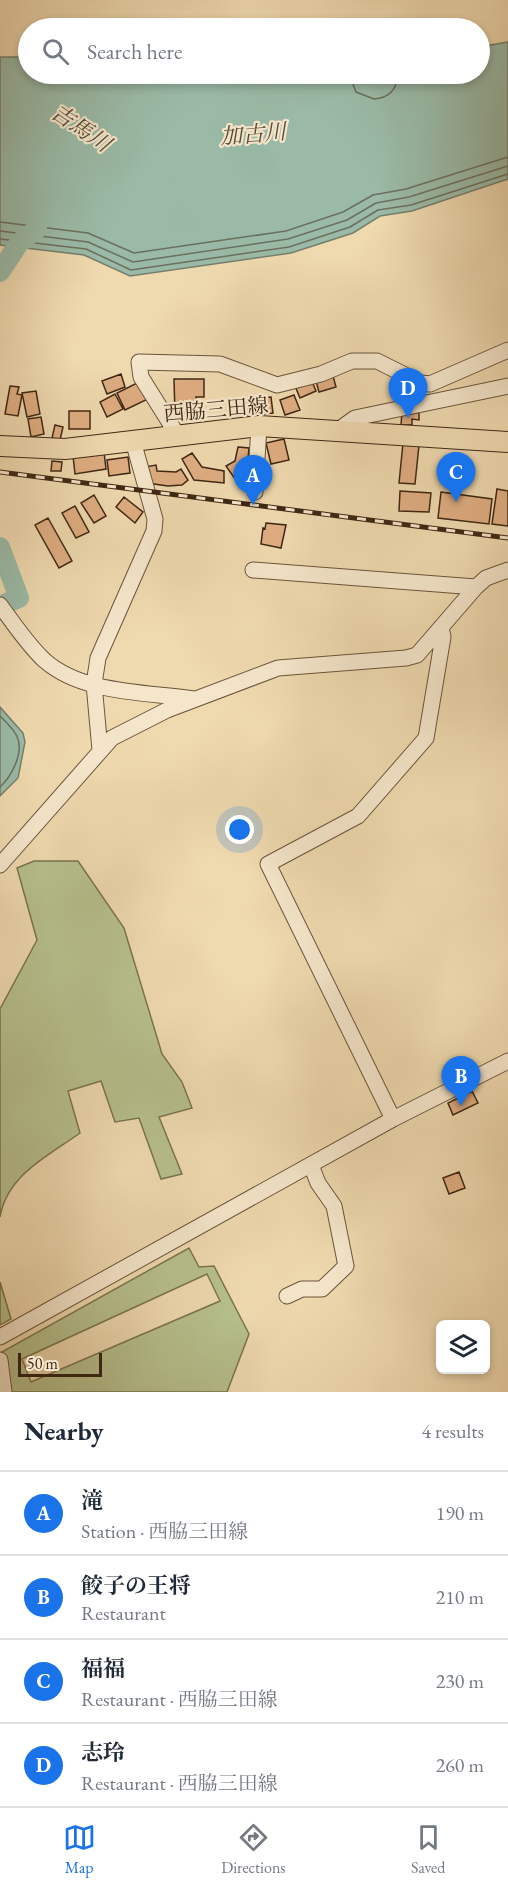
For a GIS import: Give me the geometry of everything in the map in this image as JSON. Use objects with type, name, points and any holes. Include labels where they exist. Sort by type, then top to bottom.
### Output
[{"type":"main road","name":"西脇三田線","points":[[0,446],[65,449],[259,426],[508,442]]},
{"type":"street","points":[[178,436],[141,377],[139,362],[220,364],[277,385],[321,374],[352,361],[377,361],[421,384],[430,384],[508,350]]},
{"type":"street","points":[[337,431],[355,418],[508,386]]},
{"type":"street","points":[[255,492],[259,426]]},
{"type":"street","points":[[100,750],[93,684],[98,658],[154,531],[156,519],[134,441]]},
{"type":"street","points":[[253,570],[476,587]]},
{"type":"street","points":[[0,865],[112,738],[194,699],[278,668],[406,658],[417,655],[476,587],[486,578],[508,570]]},
{"type":"street","points":[[0,606],[46,662],[74,679],[93,684],[194,699]]},
{"type":"street","points":[[393,1119],[268,864],[358,816],[426,738],[443,637],[441,627]]},
{"type":"street","points":[[0,1337],[393,1119],[508,1061]]},
{"type":"street","points":[[287,1296],[302,1289],[322,1289],[346,1266],[334,1206],[318,1182],[311,1164]]},
{"type":"street","points":[[0,1360],[4,1392]]},
{"type":"green space","points":[[34,861],[78,861],[124,928],[162,1054],[182,1082],[192,1108],[159,1117],[182,1174],[161,1179],[139,1118],[115,1122],[101,1081],[68,1091],[80,1133],[42,1159],[20,1178],[4,1202],[0,1217],[0,1009],[37,940],[17,868]]},
{"type":"green space","points":[[189,1248],[199,1267],[214,1266],[249,1334],[227,1392],[0,1392],[0,1353]],"holes":[[[207,1274],[220,1301],[31,1382],[22,1359]]]},
{"type":"green space","points":[[0,1282],[11,1319],[0,1325]]},
{"type":"water","points":[[508,42],[508,179],[412,211],[380,216],[353,233],[291,253],[130,276],[84,255],[0,245],[0,57],[18,57],[18,84],[490,84],[490,45]]},
{"type":"water","points":[[0,707],[23,733],[25,742],[18,778],[0,796]]},
{"type":"building","points":[[121,374],[125,387],[107,394],[102,381]]},
{"type":"building","points":[[333,376],[336,387],[319,392],[316,381]]},
{"type":"building","points":[[174,379],[204,379],[204,397],[196,397],[197,414],[175,414]]},
{"type":"building","points":[[311,379],[316,391],[300,398],[295,386]]},
{"type":"building","points":[[141,381],[150,398],[125,410],[117,393]]},
{"type":"building","points":[[10,386],[19,387],[17,394],[22,395],[18,416],[5,414]]},
{"type":"building","points":[[419,388],[421,398],[408,401],[405,390]]},
{"type":"building","points":[[36,391],[40,414],[27,417],[22,393]]},
{"type":"building","points":[[115,394],[123,409],[107,417],[100,402]]},
{"type":"building","points":[[294,395],[300,410],[285,415],[280,400]]},
{"type":"building","points":[[257,397],[261,413],[248,416],[245,400]]},
{"type":"building","points":[[271,397],[273,413],[263,414],[261,398]]},
{"type":"building","points":[[69,411],[90,411],[90,429],[69,429]]},
{"type":"building","points":[[402,412],[419,413],[419,420],[412,419],[412,425],[401,425]]},
{"type":"building","points":[[41,417],[44,434],[31,437],[28,419]]},
{"type":"building","points":[[55,425],[63,427],[60,440],[52,438]]},
{"type":"building","points":[[284,439],[289,460],[271,464],[266,443]]},
{"type":"building","points":[[403,443],[419,445],[415,484],[399,483]]},
{"type":"building","points":[[238,447],[249,448],[247,469],[235,479],[226,466],[235,461]]},
{"type":"building","points":[[104,452],[106,469],[75,474],[73,456]]},
{"type":"building","points":[[192,453],[202,467],[224,471],[224,483],[194,480],[182,459]]},
{"type":"building","points":[[128,457],[130,473],[109,476],[107,460]]},
{"type":"building","points":[[52,461],[62,462],[61,471],[51,471]]},
{"type":"building","points":[[156,465],[157,471],[176,472],[181,469],[188,480],[182,485],[147,483],[145,467]]},
{"type":"building","points":[[497,489],[508,491],[508,526],[492,524]]},
{"type":"building","points":[[400,491],[431,493],[429,512],[399,511]]},
{"type":"building","points":[[441,492],[492,499],[489,524],[438,518]]},
{"type":"building","points":[[94,495],[106,516],[94,523],[81,503]]},
{"type":"building","points":[[124,497],[143,512],[135,523],[116,507]]},
{"type":"building","points":[[75,506],[89,532],[76,538],[62,513]]},
{"type":"building","points":[[48,518],[72,561],[59,568],[35,525]]},
{"type":"building","points":[[266,523],[286,525],[281,548],[261,544]]},
{"type":"building","points":[[472,1091],[478,1103],[453,1115],[448,1103]]},
{"type":"building","points":[[459,1172],[465,1188],[449,1194],[443,1178]]},
{"type":"waterway","points":[[0,272],[19,243],[37,229]]},
{"type":"waterway","points":[[0,547],[19,598],[2,605]]},
{"type":"railway","points":[[0,472],[508,538]]},
{"type":"place","name":"志玲","points":[[408,418]]},
{"type":"place","name":"福福","points":[[456,502]]},
{"type":"place","name":"滝","points":[[253,505]]},
{"type":"place","name":"餃子の王将","points":[[461,1106]]},
{"type":"water label","name":"吉馬川","points":[[81,128]]},
{"type":"water label","name":"加古川","points":[[253,134]]}]
